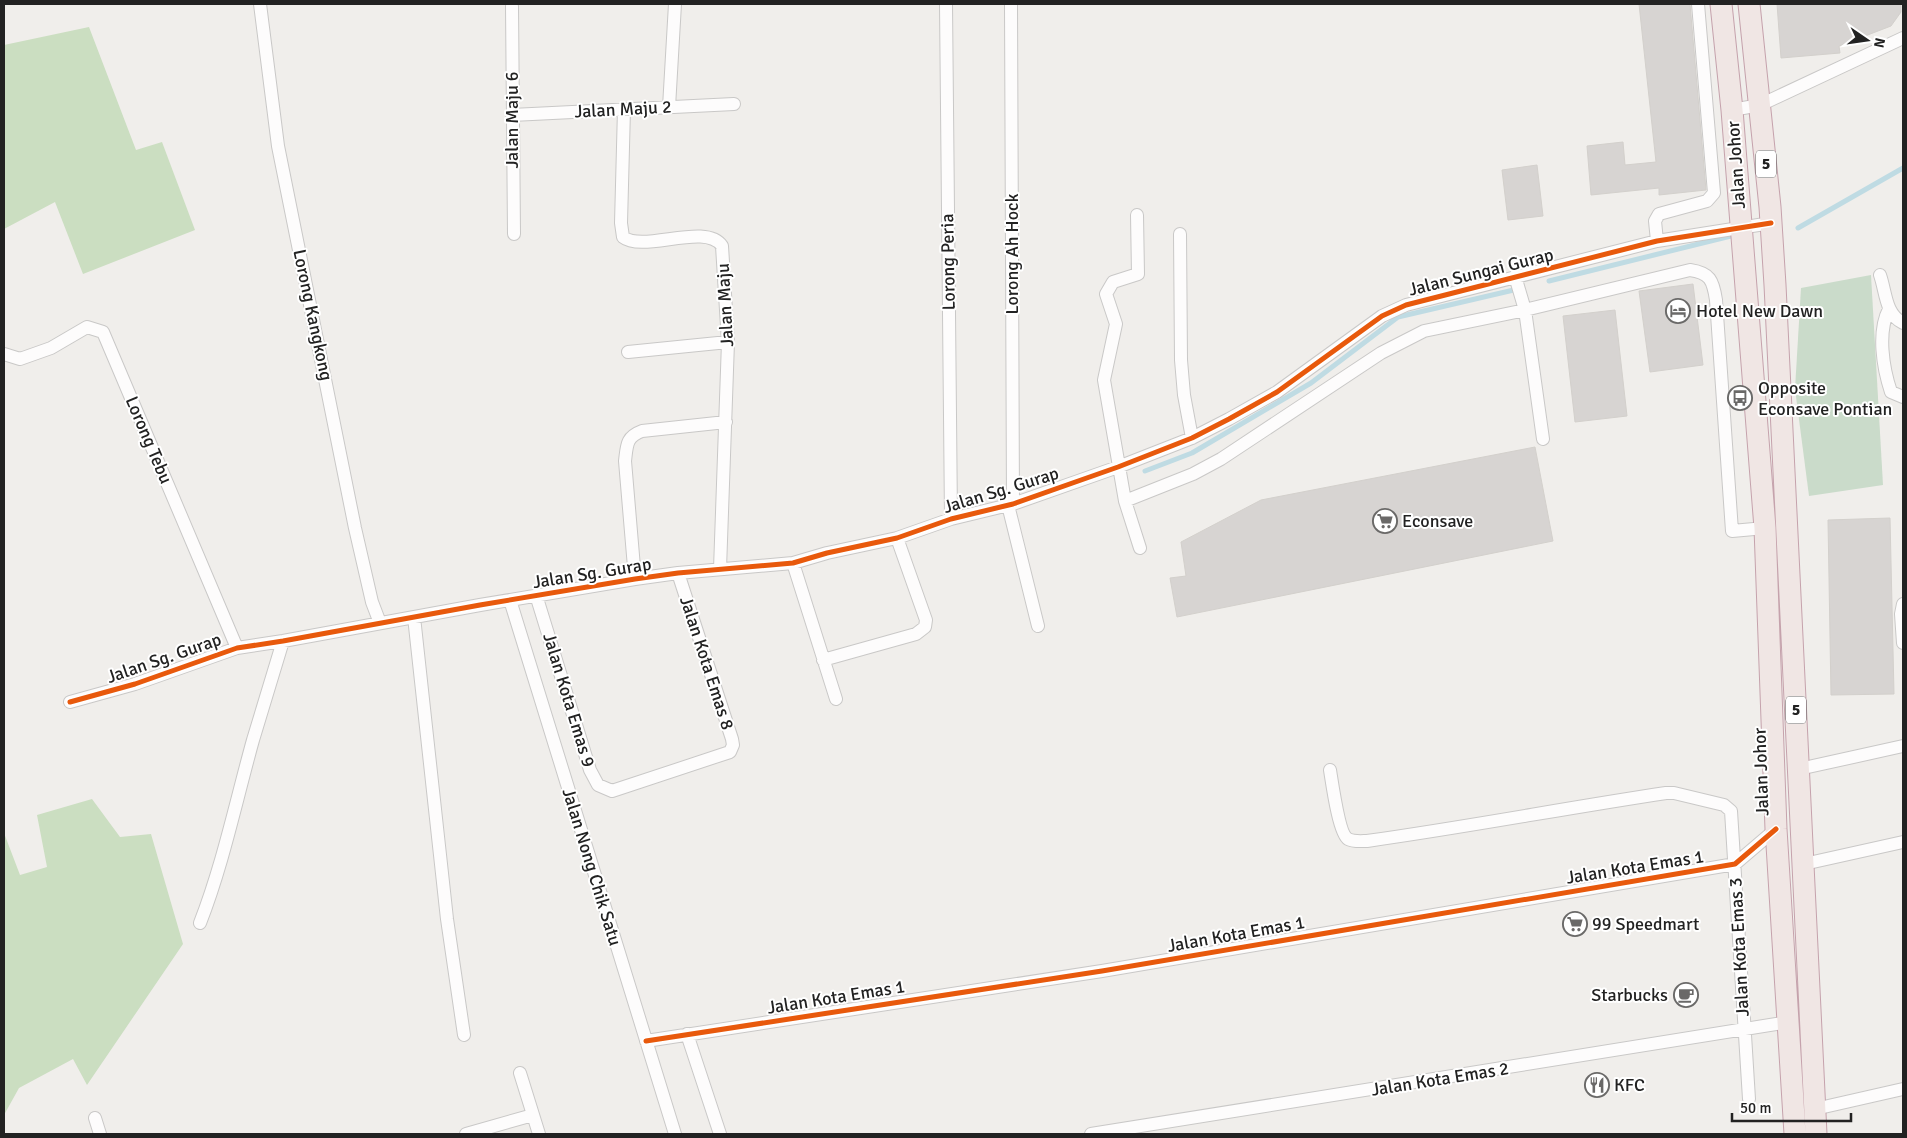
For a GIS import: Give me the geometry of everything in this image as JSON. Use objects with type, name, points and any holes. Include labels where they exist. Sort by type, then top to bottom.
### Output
[{"type":"highway","name":"Jalan Johor","points":[[1721,4],[1732,110],[1765,528],[1776,829],[1795,1134]]},
{"type":"highway","name":"Jalan Johor","points":[[1749,4],[1771,223],[1816,1134]]},
{"type":"street","name":"Lorong Kangkong","points":[[260,4],[278,146],[355,528],[372,602],[380,623]]},
{"type":"street","points":[[669,107],[675,4]]},
{"type":"street","name":"Lorong Peria","points":[[946,4],[951,520]]},
{"type":"street","name":"Lorong Ah Hock","points":[[1011,4],[1010,504],[1038,626]]},
{"type":"street","points":[[1657,241],[1655,221],[1659,214],[1707,201],[1714,193],[1698,4]]},
{"type":"street","name":"Jalan Maju 6","points":[[512,6],[514,234]]},
{"type":"street","points":[[1732,110],[1760,105],[1903,38]]},
{"type":"street","name":"Jalan Maju 2","points":[[512,115],[734,104]]},
{"type":"street","name":"Jalan Maju","points":[[624,109],[620,223],[623,237],[628,240],[644,241],[704,237],[719,242],[722,246],[728,342],[720,569]]},
{"type":"street","points":[[1137,215],[1138,274],[1113,282],[1106,294],[1116,324],[1104,380],[1125,501],[1140,548]]},
{"type":"street","name":"Jalan Sungai Gurap","points":[[1118,467],[1192,438],[1277,392],[1382,316],[1406,305],[1657,241],[1771,223]]},
{"type":"street","points":[[1180,234],[1181,360],[1184,395],[1192,438]]},
{"type":"street","points":[[1125,501],[1193,474],[1221,459],[1381,353],[1424,331],[1525,310],[1690,270],[1701,272],[1708,276],[1714,287],[1732,531],[1765,528]]},
{"type":"street","points":[[1880,275],[1889,309],[1903,323]]},
{"type":"street","points":[[1516,276],[1525,310],[1543,439]]},
{"type":"street","points":[[1889,309],[1884,319],[1882,342],[1886,378],[1891,392],[1903,397]]},
{"type":"street","name":"Lorong Tebu","points":[[4,354],[20,359],[51,348],[87,327],[103,332],[237,648]]},
{"type":"street","points":[[628,352],[728,342]]},
{"type":"street","points":[[635,579],[626,461],[626,447],[630,438],[642,431],[726,422]]},
{"type":"street","name":"Jalan Sg. Gurap","points":[[70,702],[135,684],[237,648],[635,579],[678,573],[793,563],[827,553],[898,538],[951,520],[1010,504],[1118,467]]},
{"type":"street","points":[[823,660],[916,634],[925,627],[926,620],[898,538]]},
{"type":"street","points":[[793,563],[836,699]]},
{"type":"street","name":"Jalan Kota Emas 8","points":[[678,573],[732,739],[733,745],[730,752]]},
{"type":"street","name":"Jalan Kota Emas 9","points":[[536,595],[590,770],[598,785],[612,791],[730,752]]},
{"type":"street","name":"Jalan Nong Chik Satu","points":[[510,600],[675,1134]]},
{"type":"street","points":[[1903,604],[1901,614],[1903,643]]},
{"type":"street","points":[[414,617],[447,919],[464,1035]]},
{"type":"street","points":[[200,923],[215,879],[283,641]]},
{"type":"street","points":[[1799,769],[1903,746]]},
{"type":"street","name":"Jalan Kota Emas 3","points":[[1330,770],[1338,818],[1344,835],[1349,840],[1367,841],[1476,826],[1554,810],[1674,793],[1728,807],[1731,811],[1735,864],[1749,1099]]},
{"type":"street","points":[[1735,864],[1776,829]]},
{"type":"street","points":[[1804,864],[1903,842]]},
{"type":"street","name":"Jalan Kota Emas 1","points":[[646,1041],[1102,971],[1735,864]]},
{"type":"street","name":"Jalan Kota Emas 2","points":[[1091,1134],[1789,1022]]},
{"type":"street","points":[[687,1034],[720,1134]]},
{"type":"street","points":[[520,1073],[539,1134]]},
{"type":"street","points":[[1814,1109],[1903,1089]]},
{"type":"street","points":[[466,1134],[533,1115]]},
{"type":"street","points":[[95,1118],[100,1134]]},
{"type":"green space","points":[[89,27],[136,150],[162,142],[195,230],[83,274],[55,202],[4,229],[4,45]]},
{"type":"green space","points":[[1871,275],[1883,485],[1809,496],[1795,389],[1801,288]]},
{"type":"green space","points":[[92,799],[120,837],[151,834],[183,944],[87,1085],[73,1059],[19,1088],[4,1115],[4,833],[20,875],[47,867],[37,815]]},
{"type":"building","points":[[1639,4],[1690,4],[1706,190],[1659,195],[1659,188],[1591,195],[1587,146],[1623,142],[1625,165],[1656,162]]},
{"type":"building","points":[[1777,4],[1901,4],[1901,12],[1891,26],[1839,46],[1840,53],[1781,58]]},
{"type":"building","points":[[1537,165],[1543,216],[1508,220],[1502,170]]},
{"type":"building","points":[[1693,284],[1703,365],[1650,372],[1639,291]]},
{"type":"building","points":[[1615,310],[1627,416],[1575,422],[1563,316]]},
{"type":"building","name":"Econsave","points":[[1535,447],[1553,541],[1177,617],[1170,578],[1186,576],[1181,542],[1261,500]]},
{"type":"building","points":[[1890,518],[1894,694],[1831,695],[1828,520]]},
{"type":"waterway","points":[[1798,228],[1903,168]]},
{"type":"waterway","points":[[1549,281],[1735,235]]},
{"type":"waterway","points":[[1145,471],[1192,453],[1311,383],[1398,317],[1518,289]]},
{"type":"cycle path","points":[[70,702],[135,684],[237,648],[635,579],[678,573],[793,563],[827,553],[897,538],[951,519],[1013,504],[1118,467],[1192,438],[1277,392],[1382,316],[1406,305],[1657,241],[1771,223]]},
{"type":"cycle path","points":[[646,1041],[1102,971],[1735,864],[1776,829]]},
{"type":"place","name":"Hotel New Dawn","points":[[1678,311]]},
{"type":"place","name":"Opposite Econsave Pontian","points":[[1740,398]]},
{"type":"place","name":"Econsave","points":[[1385,521]]},
{"type":"place","name":"99 Speedmart","points":[[1575,924]]},
{"type":"place","name":"Starbucks","points":[[1686,995]]},
{"type":"place","name":"KFC","points":[[1597,1085]]}]
